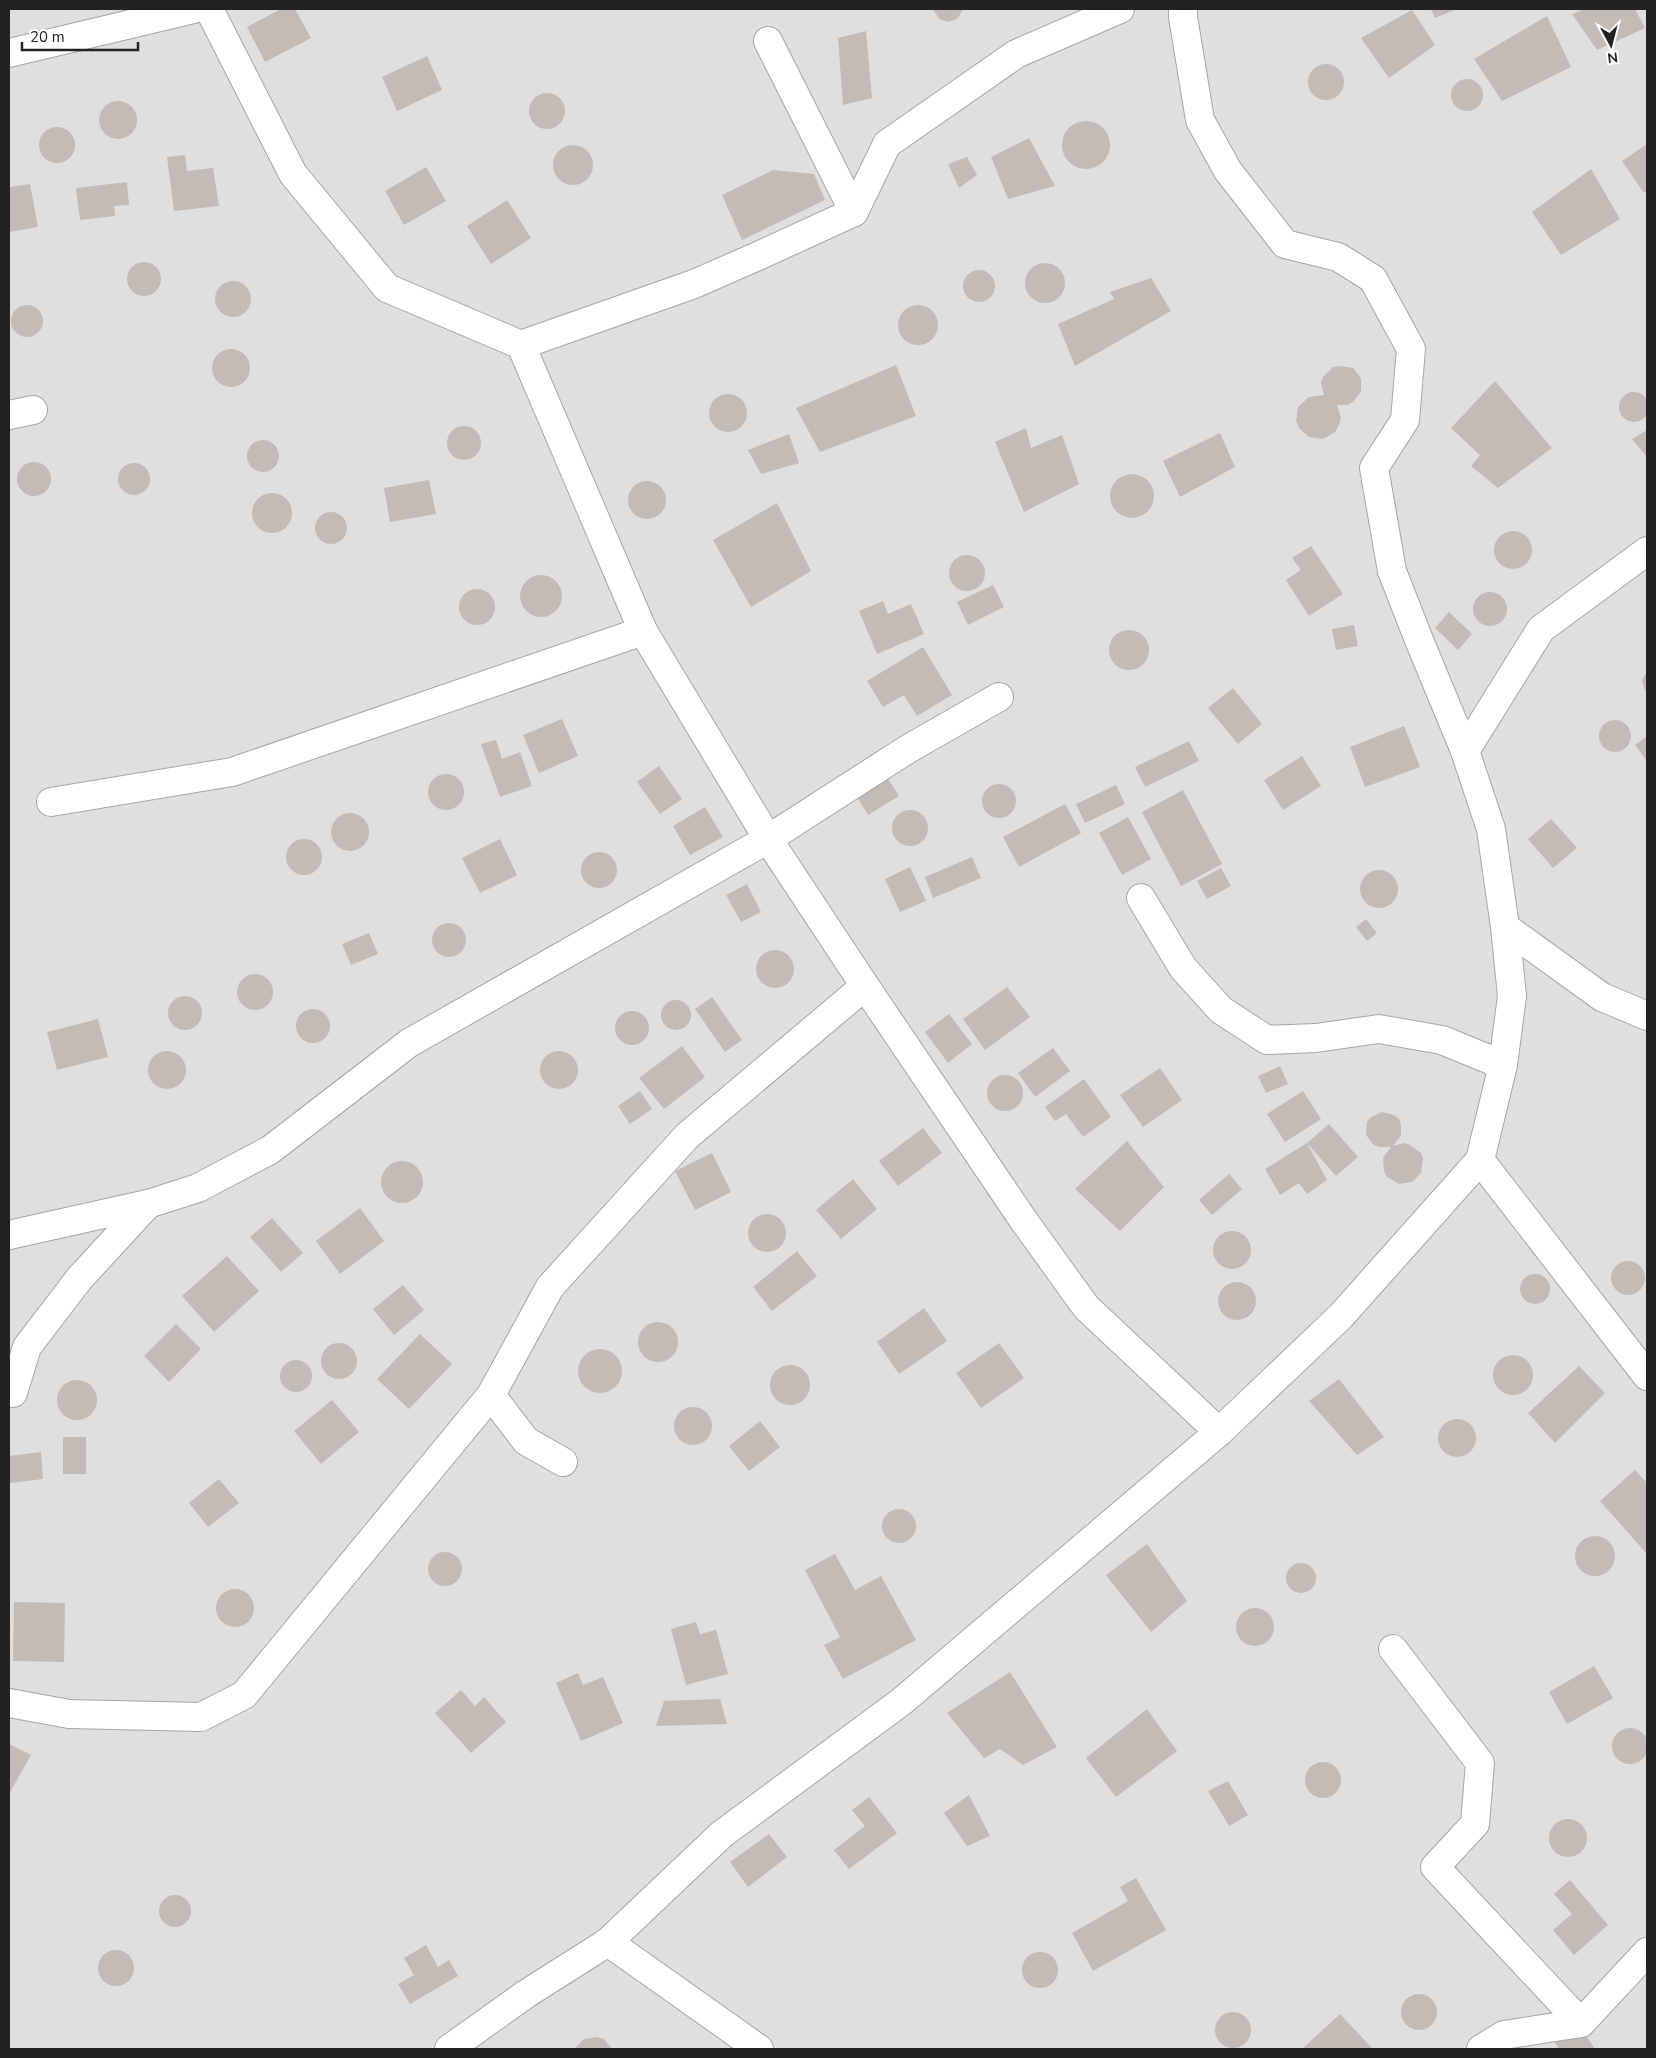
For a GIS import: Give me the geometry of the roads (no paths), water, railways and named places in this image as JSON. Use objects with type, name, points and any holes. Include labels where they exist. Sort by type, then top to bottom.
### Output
[{"type":"street","points":[[9,53],[194,9]]},
{"type":"street","points":[[209,9],[293,174],[388,288],[520,345],[694,284],[854,212],[888,144],[1016,54],[1120,9]]},
{"type":"street","points":[[449,2049],[526,1994],[608,1942],[722,1834],[901,1702],[1219,1432],[1341,1316],[1480,1160],[1503,1065],[1512,996],[1505,927],[1491,829],[1465,751],[1392,571],[1374,468],[1405,420],[1411,349],[1373,279],[1338,257],[1285,244],[1228,171],[1200,120],[1183,9]]},
{"type":"street","points":[[768,41],[854,212]]},
{"type":"street","points":[[520,345],[643,632],[768,839],[1024,1221],[1086,1306],[1219,1432]]},
{"type":"street","points":[[1465,751],[1541,629],[1647,551]]},
{"type":"street","points":[[51,802],[232,772],[643,632]]},
{"type":"street","points":[[9,1235],[148,1204],[198,1188],[270,1150],[410,1043],[768,839],[908,749],[999,697]]},
{"type":"street","points":[[1141,898],[1189,975],[1221,1010],[1267,1040],[1316,1038],[1379,1029],[1442,1040],[1503,1065]]},
{"type":"street","points":[[1505,927],[1602,997],[1647,1016]]},
{"type":"street","points":[[9,1703],[69,1714],[201,1717],[244,1695],[491,1395],[550,1287],[687,1136],[865,986]]},
{"type":"street","points":[[1480,1160],[1647,1376]]},
{"type":"street","points":[[13,1393],[27,1347],[80,1279],[148,1204]]},
{"type":"street","points":[[491,1395],[526,1441],[562,1462]]},
{"type":"street","points":[[1393,1649],[1480,1763],[1475,1824],[1435,1867],[1581,2023]]},
{"type":"street","points":[[608,1942],[759,2049]]},
{"type":"street","points":[[1482,2049],[1504,2036],[1581,2023],[1647,1952]]}]
